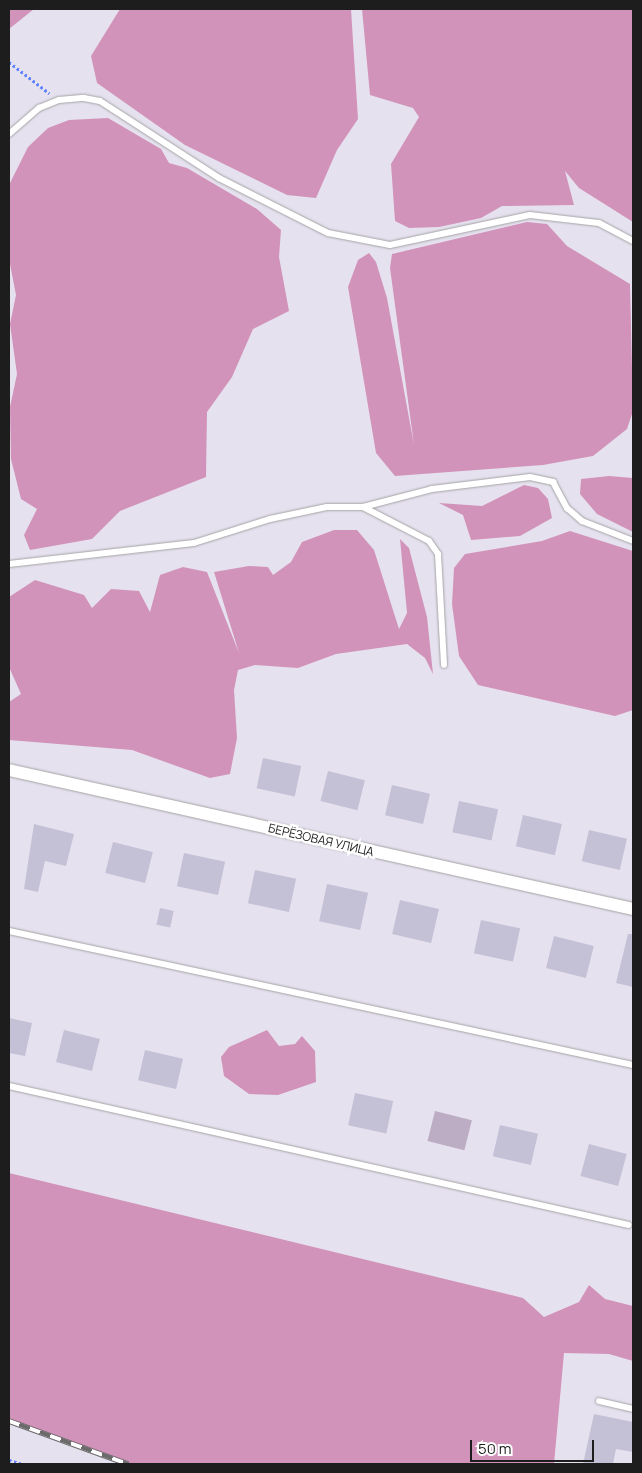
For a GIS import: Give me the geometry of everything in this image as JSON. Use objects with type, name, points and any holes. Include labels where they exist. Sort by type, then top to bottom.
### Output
[{"type":"street","name":"БЕРЁЗОВАЯ УЛИЦА","points":[[9,770],[633,909]]},
{"type":"lane","points":[[9,134],[39,108],[57,101],[100,101],[219,178],[328,233],[398,244],[530,215],[599,223],[633,240]]},
{"type":"lane","points":[[9,564],[194,543],[270,519],[327,507],[363,507],[432,489],[530,477],[553,482],[567,508],[582,522],[633,541]]},
{"type":"lane","points":[[363,507],[429,541],[438,554],[444,665]]},
{"type":"lane","points":[[9,931],[633,1065]]},
{"type":"lane","points":[[9,1086],[629,1225]]},
{"type":"lane","points":[[599,1401],[633,1409]]},
{"type":"path","points":[[9,62],[57,101]]},
{"type":"path","points":[[9,1460],[23,1464]]},
{"type":"shaded area","points":[[9,9],[34,9],[9,29]]},
{"type":"shaded area","points":[[120,9],[351,9],[358,119],[337,150],[316,198],[287,195],[185,145],[97,83],[91,56]]},
{"type":"shaded area","points":[[362,9],[633,9],[633,222],[579,188],[565,171],[574,205],[502,206],[481,218],[439,227],[409,228],[395,221],[391,164],[419,117],[413,108],[370,95]]},
{"type":"shaded area","points":[[108,118],[161,149],[169,163],[187,168],[257,209],[281,230],[279,257],[289,311],[253,329],[232,377],[207,412],[206,477],[120,511],[92,539],[30,550],[24,535],[37,509],[21,499],[11,459],[10,407],[17,374],[10,324],[16,295],[9,259],[9,185],[28,147],[48,128],[69,120]]},
{"type":"shaded area","points":[[527,222],[547,224],[567,246],[630,284],[633,411],[627,429],[593,456],[543,465],[395,476],[376,453],[348,287],[358,260],[369,253],[376,262],[387,298],[414,445],[390,268],[392,254]]},
{"type":"shaded area","points":[[609,476],[633,478],[633,532],[597,514],[580,494],[581,479]]},
{"type":"shaded area","points":[[524,485],[538,488],[548,499],[552,518],[520,536],[471,540],[463,515],[439,503],[482,506]]},
{"type":"shaded area","points":[[334,530],[357,530],[374,550],[399,629],[407,613],[400,539],[409,548],[427,617],[433,674],[425,658],[407,644],[336,654],[298,668],[255,665],[238,670],[234,690],[237,738],[230,774],[210,778],[132,750],[9,740],[9,702],[21,694],[9,667],[9,597],[35,580],[84,595],[92,608],[111,589],[139,591],[150,612],[160,575],[183,567],[207,572],[239,653],[214,572],[249,566],[268,567],[273,575],[291,562],[302,542]]},
{"type":"shaded area","points":[[570,531],[633,551],[633,710],[615,716],[478,685],[459,656],[452,604],[454,568],[465,554],[542,541]]},
{"type":"shaded area","points":[[267,1030],[279,1046],[295,1044],[302,1036],[315,1051],[316,1082],[278,1095],[249,1094],[224,1076],[221,1057],[229,1047]]},
{"type":"shaded area","points":[[435,1111],[472,1120],[464,1150],[428,1141]]},
{"type":"shaded area","points":[[9,1173],[523,1298],[544,1317],[579,1302],[589,1285],[605,1299],[633,1306],[633,1361],[609,1354],[564,1353],[554,1464],[128,1464],[9,1421]]},
{"type":"building","points":[[263,758],[301,766],[295,796],[257,788]]},
{"type":"building","points":[[328,771],[365,780],[357,810],[321,801]]},
{"type":"building","points":[[392,785],[430,794],[423,824],[385,815]]},
{"type":"building","points":[[459,801],[498,809],[491,841],[452,832]]},
{"type":"building","points":[[523,815],[562,824],[555,855],[516,846]]},
{"type":"building","points":[[34,824],[74,834],[66,866],[45,861],[38,892],[24,889]]},
{"type":"building","points":[[589,830],[627,839],[620,870],[582,861]]},
{"type":"building","points":[[113,842],[153,852],[145,883],[105,873]]},
{"type":"building","points":[[184,853],[225,862],[218,895],[177,886]]},
{"type":"building","points":[[255,870],[296,879],[289,912],[248,903]]},
{"type":"building","points":[[327,884],[368,893],[360,930],[319,921]]},
{"type":"building","points":[[400,900],[439,909],[431,943],[392,934]]},
{"type":"building","points":[[160,908],[174,911],[170,928],[156,925]]},
{"type":"building","points":[[481,920],[520,928],[513,962],[474,953]]},
{"type":"building","points":[[628,934],[633,934],[633,987],[616,983]]},
{"type":"building","points":[[554,936],[594,946],[586,978],[546,968]]},
{"type":"building","points":[[9,1018],[32,1023],[25,1056],[9,1053]]},
{"type":"building","points":[[64,1030],[100,1039],[92,1071],[56,1062]]},
{"type":"building","points":[[145,1050],[183,1059],[176,1089],[138,1080]]},
{"type":"building","points":[[355,1093],[393,1101],[386,1133],[348,1125]]},
{"type":"building","points":[[500,1125],[538,1134],[531,1165],[493,1156]]},
{"type":"building","points":[[589,1144],[627,1154],[618,1186],[580,1176]]},
{"type":"building","points":[[594,1414],[633,1422],[633,1452],[616,1449],[613,1464],[583,1464]]},
{"type":"railway","points":[[9,1421],[128,1464]]}]
